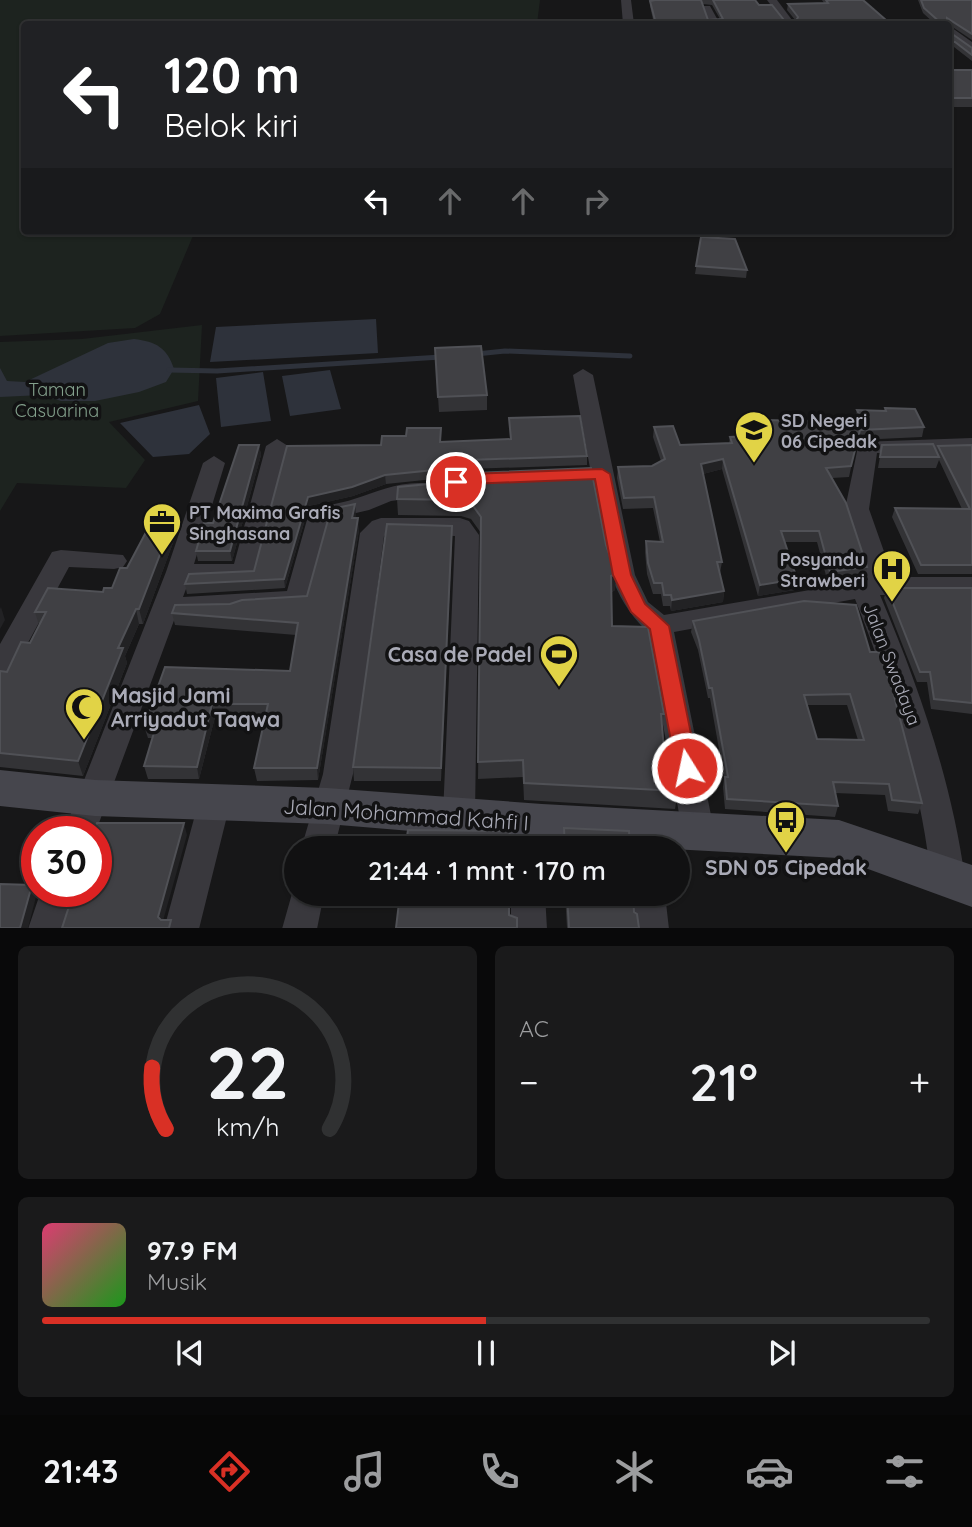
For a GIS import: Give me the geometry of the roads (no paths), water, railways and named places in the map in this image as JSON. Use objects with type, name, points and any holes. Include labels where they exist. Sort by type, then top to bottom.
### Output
[{"type":"main road","name":"Jalan Mohammad Kahfi I","points":[[0,788],[88,815],[214,804],[327,806],[458,816],[527,835],[565,836]]},
{"type":"main road","name":"Jalan Mohammad Kahfi I","points":[[655,836],[698,830],[839,839],[960,882]]},
{"type":"street","points":[[626,0],[629,21]]},
{"type":"street","points":[[772,0],[788,21]]},
{"type":"street","points":[[706,8],[713,21]]},
{"type":"street","points":[[952,28],[972,28]]},
{"type":"street","points":[[952,31],[972,48]]},
{"type":"street","points":[[583,375],[610,471],[622,575],[638,607],[659,626],[698,830]]},
{"type":"street","name":"Jalan Swadaya","points":[[960,882],[907,693],[873,588],[857,509],[865,449],[871,446],[972,444]]},
{"type":"street","points":[[179,572],[245,573],[277,446]]},
{"type":"street","points":[[88,815],[179,572],[214,463]]},
{"type":"street","points":[[534,477],[610,471]]},
{"type":"street","points":[[166,606],[232,606],[237,601],[298,600],[319,514],[361,505],[386,494],[450,488]]},
{"type":"street","points":[[320,836],[338,774],[372,533],[381,526],[460,526],[467,535],[458,816]]},
{"type":"street","points":[[0,668],[61,558],[114,561]]},
{"type":"street","points":[[659,626],[706,615],[873,588],[972,586]]},
{"type":"street","points":[[181,928],[214,804]]},
{"type":"street","points":[[299,928],[304,906]]},
{"type":"street","points":[[528,906],[529,928]]},
{"type":"street","points":[[649,906],[652,928]]},
{"type":"street","points":[[45,928],[53,907]]},
{"type":"waterway","points":[[476,354],[505,351],[630,356]]},
{"type":"waterway","points":[[169,370],[217,371],[441,357]]},
{"type":"place","name":"SD Negeri 06 Cipedak","points":[[754,464]]},
{"type":"place","name":"PT Maxima Grafis Singhasana","points":[[162,556]]},
{"type":"place","name":"Posyandu Strawberi","points":[[892,603]]},
{"type":"place","name":"Casa de Padel","points":[[559,688]]},
{"type":"place","name":"Masjid Jami Arriyadut Taqwa","points":[[84,741]]},
{"type":"place","name":"SDN 05 Cipedak","points":[[786,854]]},
{"type":"park label","name":"Taman Casuarina","points":[[57,399]]}]
